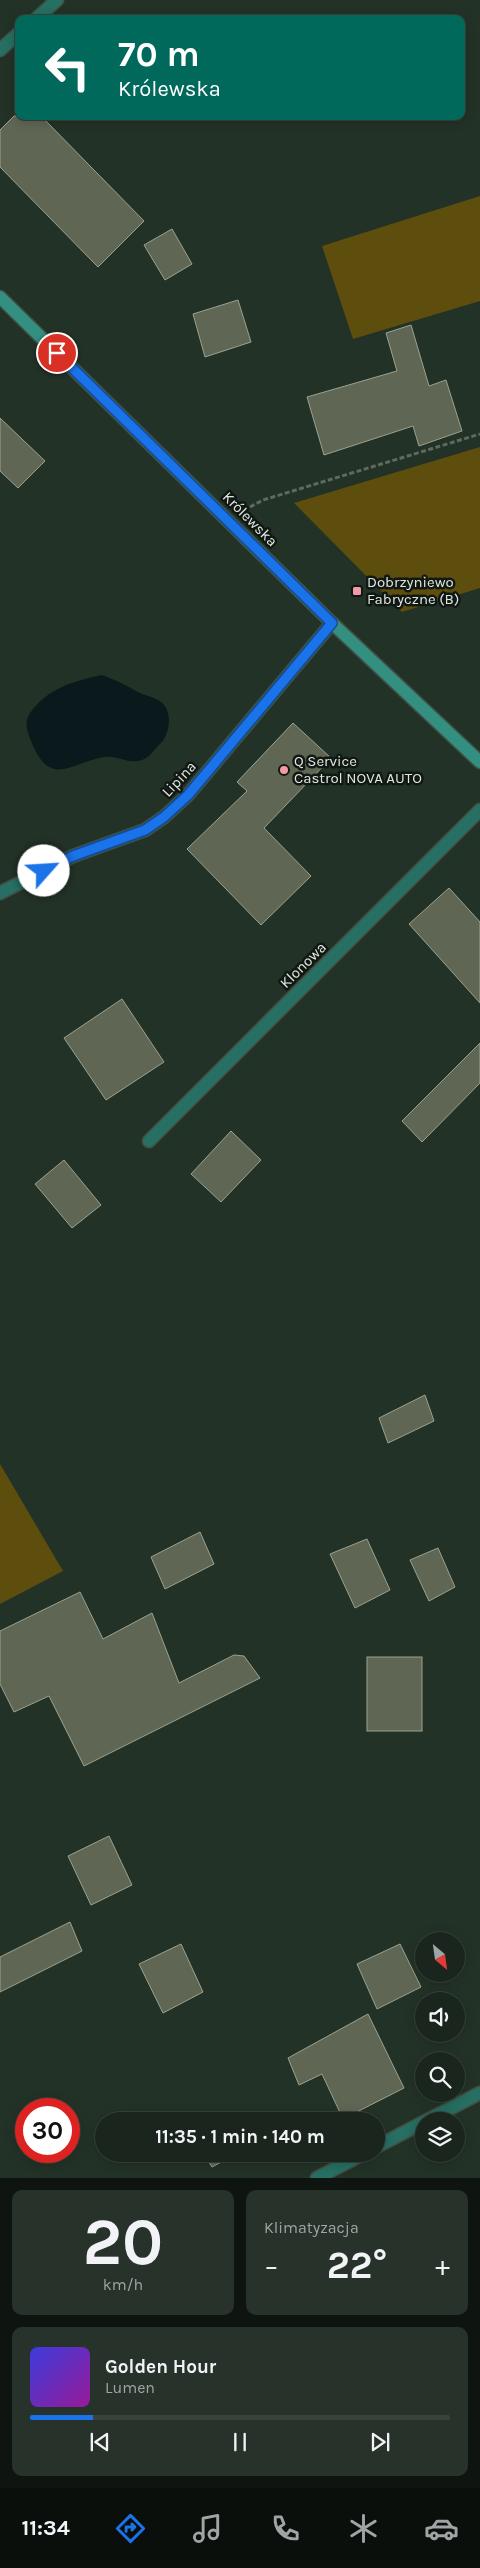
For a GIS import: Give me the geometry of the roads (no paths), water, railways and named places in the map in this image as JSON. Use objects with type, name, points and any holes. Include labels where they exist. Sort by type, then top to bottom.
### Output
[{"type":"street","points":[[41,15],[58,0]]},
{"type":"street","points":[[0,50],[15,37]]},
{"type":"street","name":"Królewska","points":[[0,297],[332,623],[480,762]]},
{"type":"street","name":"Lipina","points":[[0,893],[73,856],[145,830],[164,817],[188,795],[332,623]]},
{"type":"street","name":"Klonowa","points":[[149,1141],[480,810]]},
{"type":"street","points":[[444,2112],[480,2093]]},
{"type":"street","points":[[385,2142],[415,2127]]},
{"type":"street","points":[[317,2178],[348,2162]]},
{"type":"place","name":"Dobrzyniewo Fabryczne (B)","points":[[357,591]]},
{"type":"place","name":"Q Service Castrol NOVA AUTO","points":[[284,770]]}]
